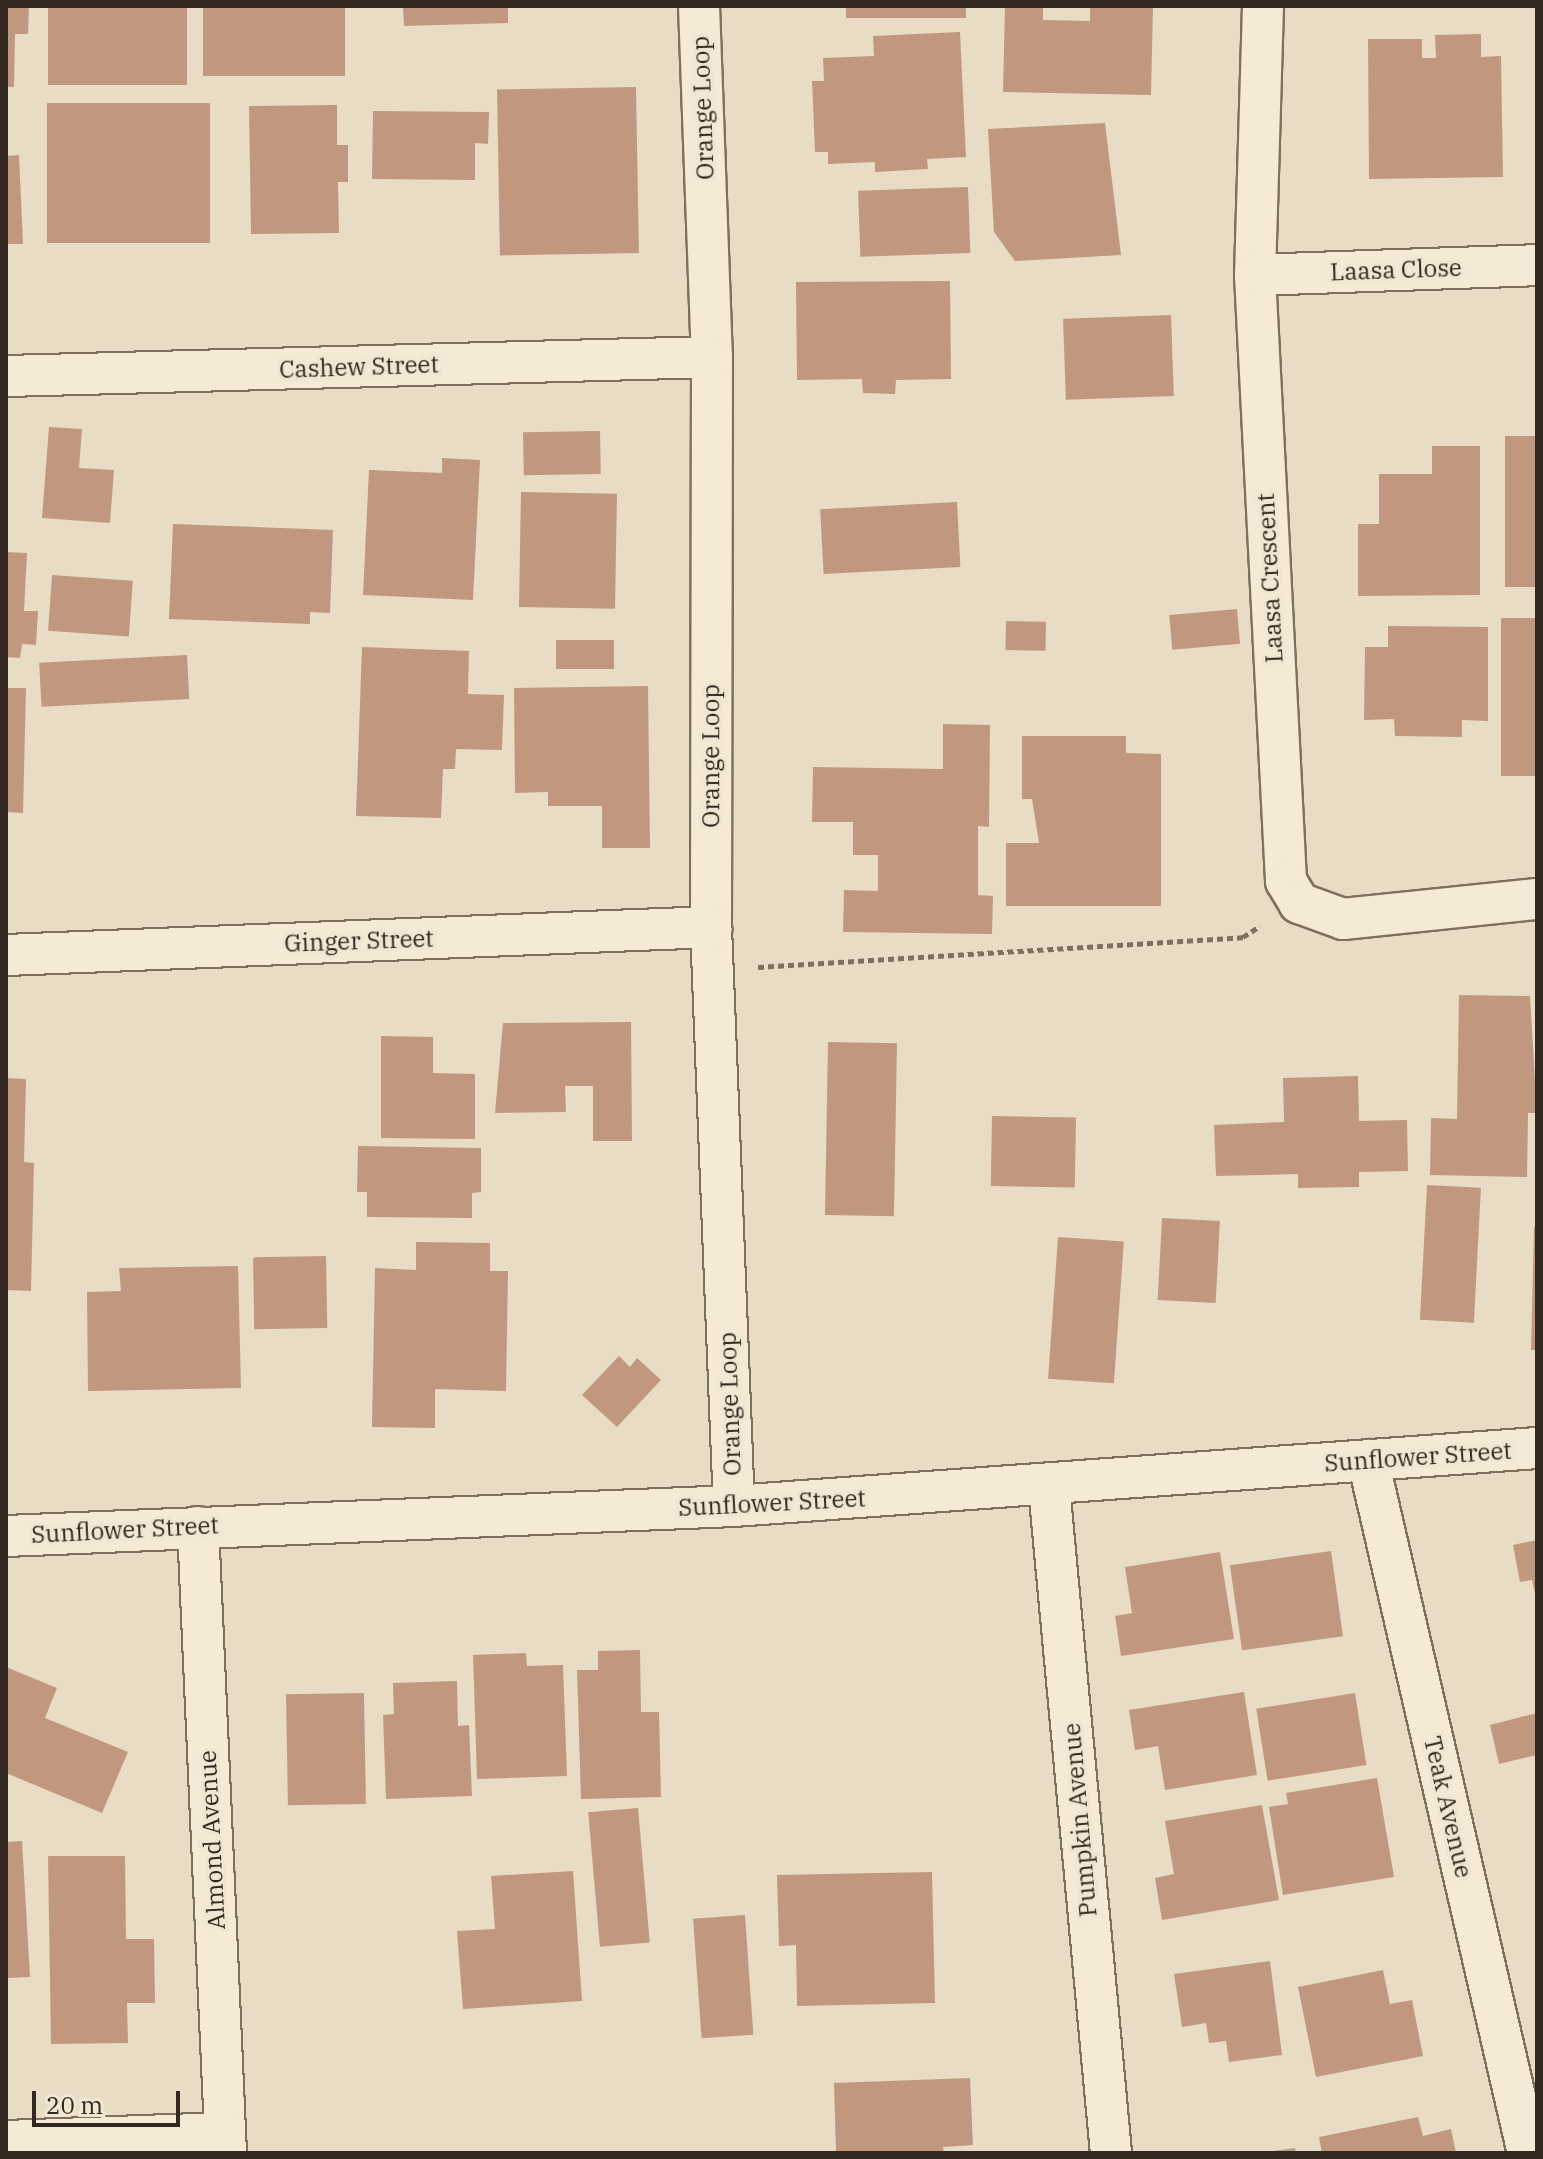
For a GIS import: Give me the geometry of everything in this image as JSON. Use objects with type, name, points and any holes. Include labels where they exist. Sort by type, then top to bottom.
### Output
[{"type":"street","name":"Orange Loop","points":[[699,6],[712,357],[711,927],[734,1506]]},
{"type":"street","name":"Laasa Crescent","points":[[1263,6],[1255,275],[1284,859],[1299,903]]},
{"type":"street","name":"Laasa Close","points":[[1255,275],[1537,265]]},
{"type":"street","name":"Cashew Street","points":[[6,376],[712,357]]},
{"type":"street","points":[[1299,903],[1343,919],[1537,899]]},
{"type":"street","name":"Ginger Street","points":[[6,955],[711,927]]},
{"type":"street","name":"Sunflower Street","points":[[6,1536],[734,1506],[1049,1487],[1537,1448]]},
{"type":"street","name":"Teak Avenue","points":[[1368,1460],[1528,2153]]},
{"type":"street","name":"Pumpkin Avenue","points":[[1049,1487],[1111,2153]]},
{"type":"street","name":"Almond Avenue","points":[[198,1527],[225,2143]]},
{"type":"street","points":[[6,2141],[225,2143]]},
{"type":"path","points":[[713,970],[1243,937],[1299,903]]},
{"type":"building","points":[[6,6],[29,6],[28,34],[15,34],[14,87],[6,87]]},
{"type":"building","points":[[48,6],[187,6],[187,85],[48,85]]},
{"type":"building","points":[[203,6],[345,6],[345,76],[203,76]]},
{"type":"building","points":[[403,6],[508,6],[508,23],[404,26]]},
{"type":"building","points":[[846,6],[966,6],[966,18],[846,18]]},
{"type":"building","points":[[1005,6],[1043,6],[1043,20],[1090,21],[1090,6],[1153,6],[1151,95],[1003,92]]},
{"type":"building","points":[[960,32],[966,157],[927,159],[928,169],[875,172],[875,162],[828,164],[828,152],[815,152],[812,81],[824,81],[823,58],[874,56],[873,36]]},
{"type":"building","points":[[1481,34],[1481,57],[1501,56],[1503,177],[1369,179],[1368,39],[1422,39],[1422,58],[1436,58],[1435,35]]},
{"type":"building","points":[[636,87],[639,253],[500,255],[497,89]]},
{"type":"building","points":[[47,103],[210,103],[210,243],[47,243]]},
{"type":"building","points":[[337,105],[337,145],[348,145],[348,182],[338,182],[339,233],[251,234],[249,106]]},
{"type":"building","points":[[373,111],[489,112],[488,144],[475,143],[475,180],[372,179]]},
{"type":"building","points":[[1105,123],[1121,255],[1015,261],[994,232],[988,129]]},
{"type":"building","points":[[19,155],[23,244],[6,244],[6,156]]},
{"type":"building","points":[[968,187],[970,253],[860,257],[858,191]]},
{"type":"building","points":[[950,281],[951,379],[896,380],[895,394],[863,393],[862,379],[797,380],[796,282]]},
{"type":"building","points":[[1171,315],[1174,396],[1066,400],[1063,319]]},
{"type":"building","points":[[49,427],[82,429],[79,468],[114,470],[110,523],[42,518]]},
{"type":"building","points":[[600,431],[601,474],[524,475],[523,432]]},
{"type":"building","points":[[1505,436],[1537,436],[1537,587],[1505,587]]},
{"type":"building","points":[[1432,446],[1480,446],[1480,595],[1358,596],[1358,524],[1379,524],[1379,474],[1432,474]]},
{"type":"building","points":[[442,458],[480,460],[473,600],[363,595],[369,470],[442,473]]},
{"type":"building","points":[[521,492],[617,494],[615,609],[519,607]]},
{"type":"building","points":[[957,502],[960,567],[824,574],[820,509]]},
{"type":"building","points":[[173,524],[333,530],[330,613],[310,612],[310,624],[169,619]]},
{"type":"building","points":[[6,552],[27,553],[24,611],[38,611],[36,645],[22,644],[20,658],[6,657]]},
{"type":"building","points":[[52,575],[133,581],[129,637],[48,631]]},
{"type":"building","points":[[1237,609],[1240,644],[1172,650],[1169,615]]},
{"type":"building","points":[[1501,618],[1537,618],[1537,776],[1501,776]]},
{"type":"building","points":[[1006,621],[1046,622],[1045,651],[1005,650]]},
{"type":"building","points":[[1388,626],[1488,627],[1488,721],[1462,720],[1462,737],[1395,736],[1394,719],[1364,720],[1365,647],[1388,647]]},
{"type":"building","points":[[556,640],[614,640],[614,669],[556,669]]},
{"type":"building","points":[[362,647],[469,651],[468,694],[504,695],[502,750],[456,749],[455,769],[443,769],[441,818],[356,816]]},
{"type":"building","points":[[187,655],[189,699],[42,707],[39,663]]},
{"type":"building","points":[[648,686],[650,848],[602,848],[602,806],[548,806],[548,792],[515,793],[514,688]]},
{"type":"building","points":[[6,688],[26,688],[23,813],[6,812]]},
{"type":"building","points":[[943,724],[990,725],[989,827],[978,826],[978,895],[993,896],[992,934],[843,932],[844,890],[878,891],[878,855],[853,855],[853,822],[812,822],[813,767],[943,769]]},
{"type":"building","points":[[1022,736],[1126,736],[1126,753],[1161,754],[1161,906],[1006,906],[1006,843],[1039,843],[1032,799],[1022,799]]},
{"type":"building","points":[[1459,995],[1530,996],[1537,1113],[1528,1113],[1527,1177],[1430,1175],[1431,1118],[1457,1119]]},
{"type":"building","points":[[631,1022],[632,1141],[593,1141],[593,1086],[565,1086],[566,1112],[495,1113],[503,1023]]},
{"type":"building","points":[[381,1036],[433,1037],[433,1073],[475,1074],[475,1139],[381,1138]]},
{"type":"building","points":[[828,1042],[897,1043],[894,1216],[825,1215]]},
{"type":"building","points":[[1358,1076],[1359,1121],[1407,1120],[1408,1171],[1359,1172],[1359,1187],[1298,1188],[1298,1174],[1216,1176],[1214,1125],[1284,1122],[1283,1078]]},
{"type":"building","points":[[6,1078],[26,1079],[24,1162],[34,1163],[31,1291],[6,1290]]},
{"type":"building","points":[[992,1116],[1076,1117],[1075,1187],[991,1186]]},
{"type":"building","points":[[358,1146],[481,1148],[481,1192],[472,1193],[472,1218],[367,1217],[367,1192],[357,1192]]},
{"type":"building","points":[[1427,1185],[1481,1188],[1474,1323],[1420,1320]]},
{"type":"building","points":[[1162,1218],[1220,1221],[1216,1303],[1158,1300]]},
{"type":"building","points":[[1534,1227],[1537,1227],[1537,1350],[1531,1350]]},
{"type":"building","points":[[1058,1237],[1124,1242],[1114,1383],[1048,1379]]},
{"type":"building","points":[[416,1242],[490,1243],[490,1271],[508,1271],[506,1391],[435,1389],[435,1428],[372,1427],[375,1268],[416,1270]]},
{"type":"building","points":[[326,1256],[327,1328],[254,1329],[253,1257]]},
{"type":"building","points":[[238,1266],[241,1388],[88,1391],[87,1292],[121,1291],[119,1268]]},
{"type":"building","points":[[619,1356],[630,1367],[637,1358],[661,1380],[617,1427],[582,1395]]},
{"type":"building","points":[[1537,1540],[1536,1598],[1532,1580],[1520,1582],[1513,1545]]},
{"type":"building","points":[[1331,1551],[1343,1636],[1242,1650],[1230,1565]]},
{"type":"building","points":[[1220,1552],[1234,1639],[1121,1656],[1115,1616],[1132,1613],[1125,1567]]},
{"type":"building","points":[[640,1650],[641,1712],[659,1712],[661,1797],[581,1799],[577,1670],[598,1670],[598,1651]]},
{"type":"building","points":[[526,1653],[527,1666],[563,1665],[567,1776],[477,1779],[473,1655]]},
{"type":"building","points":[[6,1667],[57,1688],[45,1718],[128,1752],[102,1813],[6,1773]]},
{"type":"building","points":[[457,1681],[458,1726],[469,1725],[472,1796],[386,1799],[383,1715],[394,1714],[393,1683]]},
{"type":"building","points":[[1244,1692],[1257,1775],[1165,1790],[1158,1746],[1135,1750],[1129,1710]]},
{"type":"building","points":[[364,1693],[366,1804],[288,1805],[286,1694]]},
{"type":"building","points":[[1355,1693],[1366,1765],[1268,1781],[1256,1709]]},
{"type":"building","points":[[1537,1713],[1537,1755],[1499,1764],[1490,1725]]},
{"type":"building","points":[[1377,1778],[1394,1877],[1283,1895],[1269,1807],[1288,1804],[1286,1793]]},
{"type":"building","points":[[1262,1805],[1279,1900],[1162,1920],[1155,1878],[1174,1874],[1165,1821]]},
{"type":"building","points":[[638,1808],[650,1942],[600,1947],[588,1812]]},
{"type":"building","points":[[22,1841],[30,1977],[6,1978],[6,1842]]},
{"type":"building","points":[[48,1856],[125,1856],[126,1939],[154,1939],[155,2003],[127,2003],[128,2043],[51,2044]]},
{"type":"building","points":[[573,1871],[582,2001],[463,2009],[457,1931],[495,1929],[491,1876]]},
{"type":"building","points":[[932,1872],[935,2003],[797,2006],[796,1945],[779,1946],[777,1875]]},
{"type":"building","points":[[745,1915],[753,2035],[701,2038],[693,1919]]},
{"type":"building","points":[[1270,1961],[1282,2055],[1229,2062],[1226,2041],[1209,2043],[1206,2023],[1182,2027],[1174,1974]]},
{"type":"building","points":[[1383,1970],[1390,2004],[1412,2000],[1423,2056],[1316,2077],[1298,1987]]},
{"type":"building","points":[[970,2078],[973,2145],[943,2147],[944,2153],[836,2153],[834,2083]]},
{"type":"building","points":[[1418,2117],[1423,2136],[1451,2129],[1456,2153],[1322,2153],[1319,2137]]},
{"type":"building","points":[[1295,2148],[1296,2153],[1274,2153],[1274,2151]]}]
